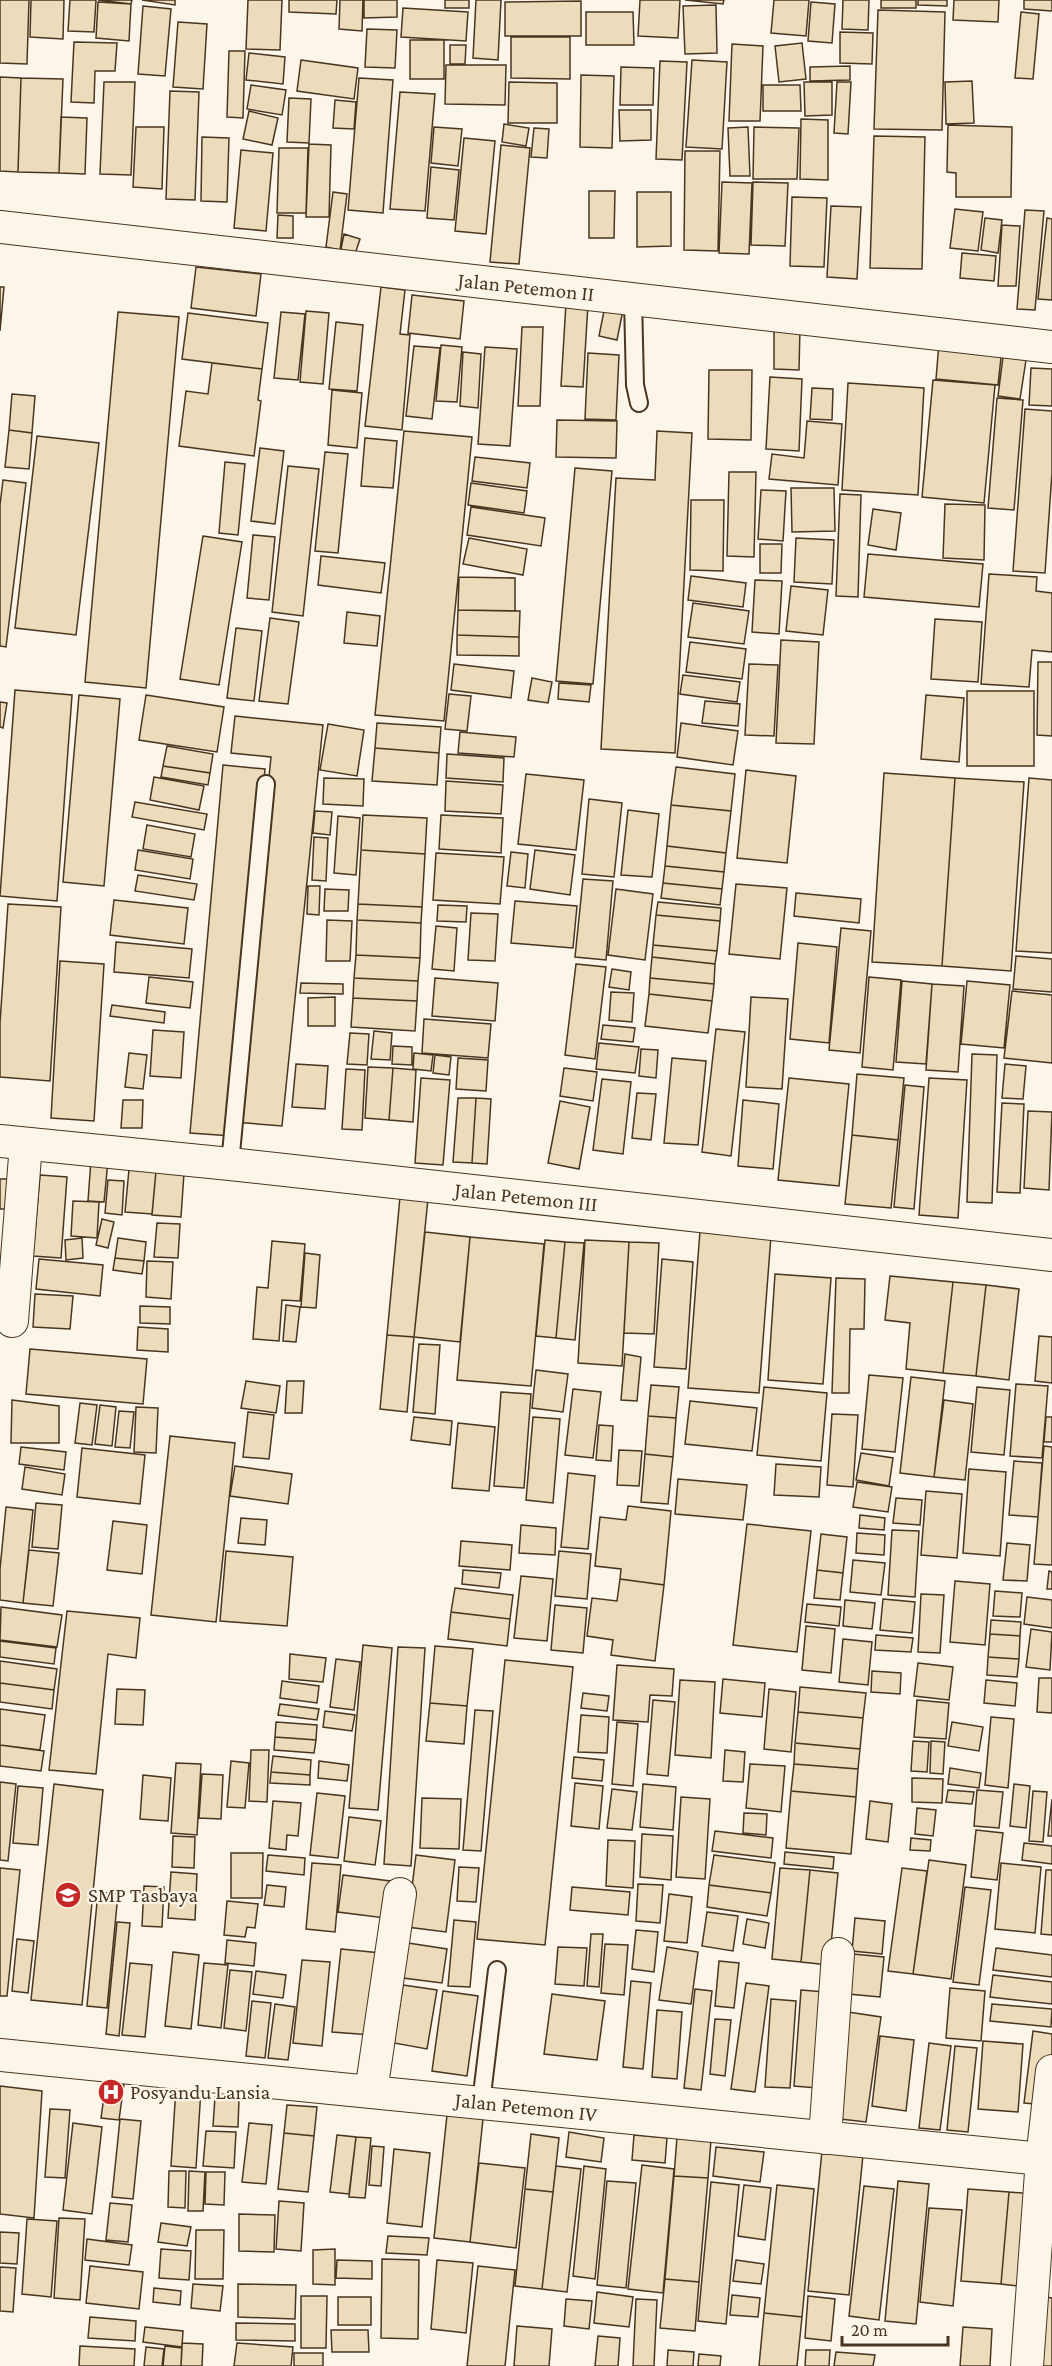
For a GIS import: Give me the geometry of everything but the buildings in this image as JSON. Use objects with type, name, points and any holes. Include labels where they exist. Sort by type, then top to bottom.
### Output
[{"type":"street","name":"Jalan Petemon II","points":[[0,227],[1052,347]]},
{"type":"street","name":"Jalan Petemon III","points":[[13,1143],[230,1164],[1052,1255]]},
{"type":"street","points":[[12,1321],[13,1143]]},
{"type":"street","points":[[370,2092],[400,1894]]},
{"type":"street","points":[[825,2138],[838,1954]]},
{"type":"street","name":"Jalan Petemon IV","points":[[0,2055],[1047,2160]]},
{"type":"street","points":[[1027,2366],[1047,2160],[1052,2071]]},
{"type":"lane","points":[[633,299],[635,385],[639,403]]},
{"type":"lane","points":[[230,1164],[266,784]]},
{"type":"lane","points":[[482,2103],[497,1970]]},
{"type":"place","name":"SMP Tasbaya","points":[[68,1895]]},
{"type":"place","name":"Posyandu Lansia","points":[[111,2092]]}]
